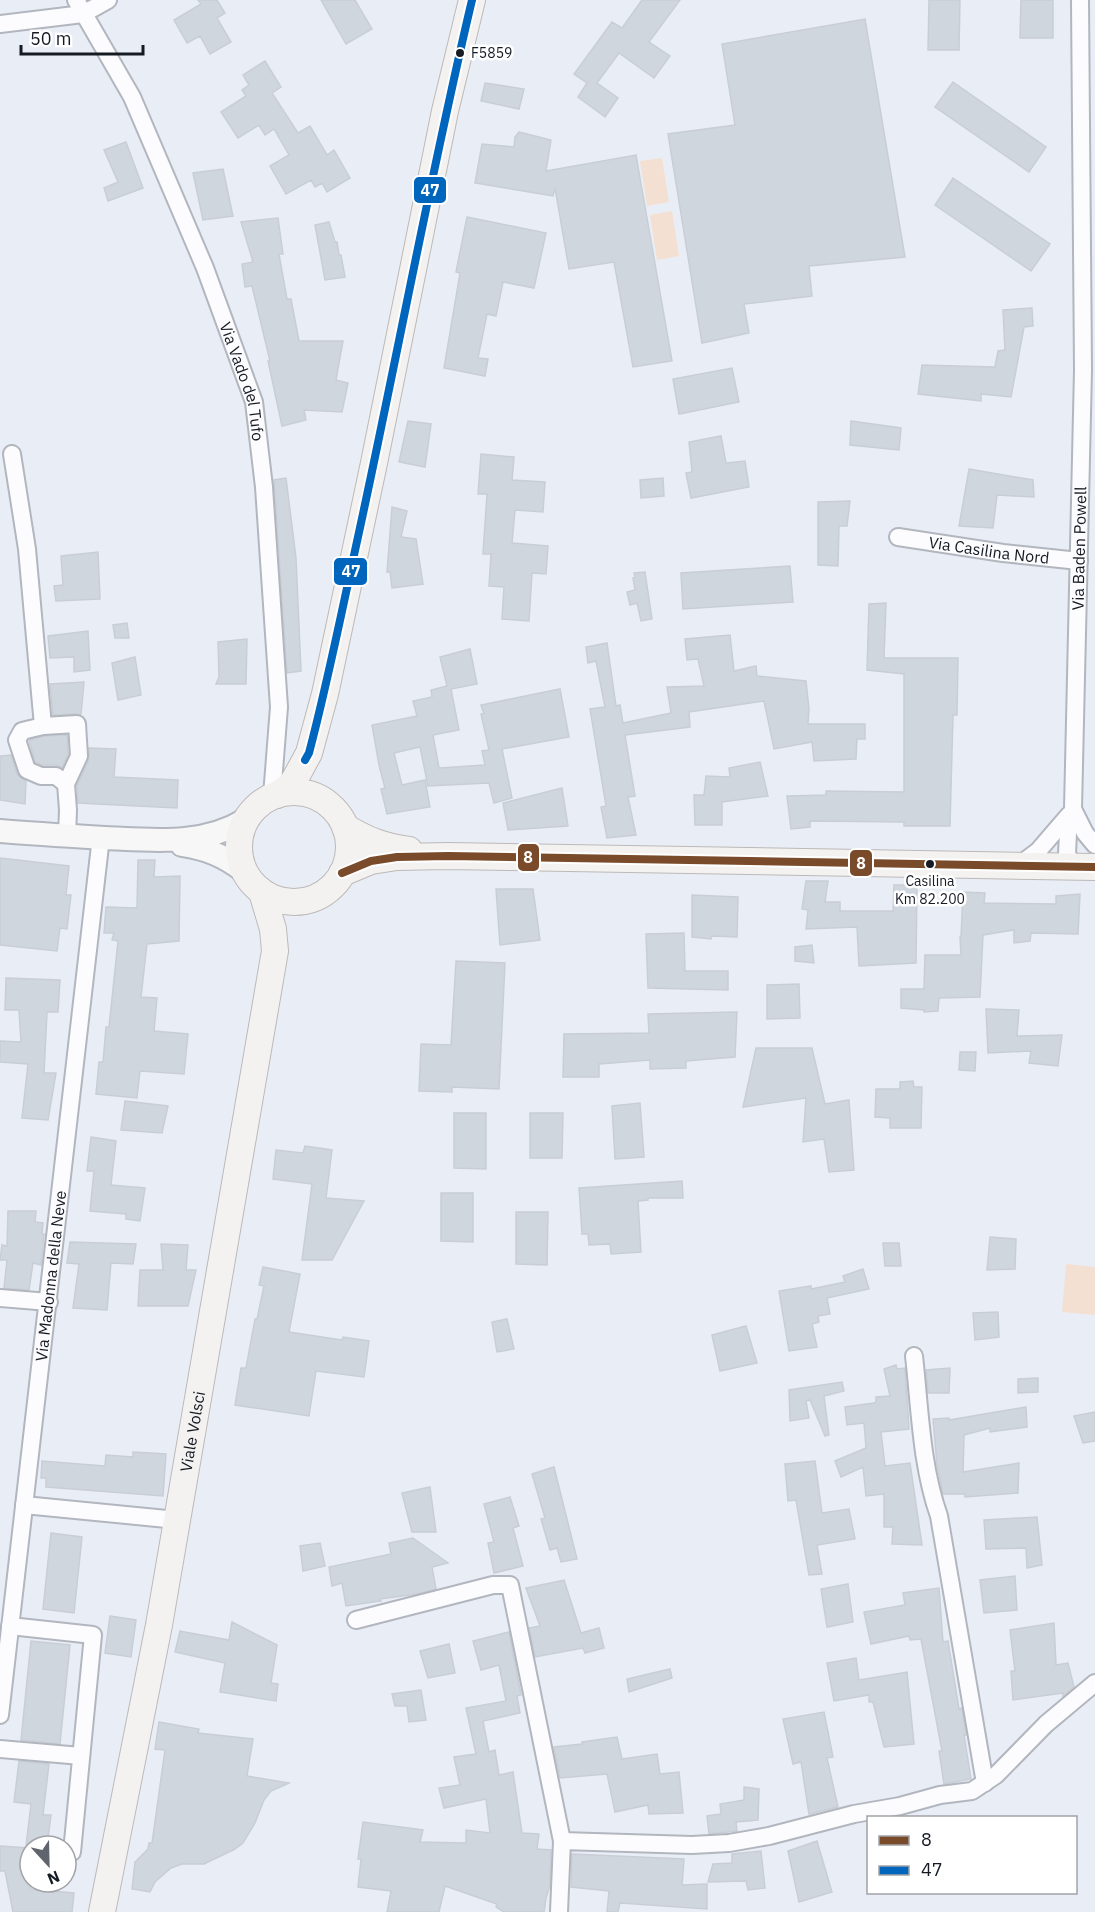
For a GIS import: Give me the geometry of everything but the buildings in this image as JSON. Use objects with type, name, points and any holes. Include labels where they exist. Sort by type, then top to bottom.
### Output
[{"type":"main road","points":[[0,831],[157,840],[206,837],[230,830],[245,820],[257,806],[291,785],[297,777],[309,753],[325,694],[446,111],[472,0]]},
{"type":"main road","points":[[316,726],[317,769],[327,803]]},
{"type":"main road","points":[[157,840],[205,849],[229,859],[244,871],[255,886],[273,898],[300,902],[313,898],[334,884],[342,873],[349,842],[345,826],[338,813],[327,803],[310,794],[291,792],[275,795]]},
{"type":"main road","points":[[244,871],[239,854],[239,837],[245,820]]},
{"type":"main road","points":[[345,826],[368,840],[395,848],[448,856]]},
{"type":"main road","points":[[342,873],[371,861],[397,857],[448,856],[1084,867]]},
{"type":"main road","name":"Viale Volsci","points":[[102,1911],[159,1625],[275,951],[273,929],[262,892]]},
{"type":"main road","name":"Viale Volsci","points":[[275,951],[289,927],[324,892]]},
{"type":"street","points":[[0,24],[108,0]]},
{"type":"street","name":"Via Baden Powell","points":[[1080,0],[1083,370],[1073,809],[1079,854],[1084,867]]},
{"type":"street","name":"Via Vado del Tufo","points":[[79,7],[132,97],[206,268],[254,402],[264,487],[279,707],[275,795]]},
{"type":"street","points":[[12,454],[27,549],[43,726]]},
{"type":"street","name":"Via Casilina Nord","points":[[898,537],[1003,553],[1079,561]]},
{"type":"street","points":[[66,784],[56,776],[41,776],[27,770],[17,740],[22,731],[43,726],[77,724],[79,756],[66,784],[67,836]]},
{"type":"street","points":[[1018,866],[1038,851],[1073,809],[1095,845]]},
{"type":"street","name":"Via Madonna della Neve","points":[[0,1714],[8,1578],[24,1505],[101,837]]},
{"type":"street","points":[[0,1298],[49,1302]]},
{"type":"street","points":[[914,1356],[926,1469],[939,1516],[985,1784]]},
{"type":"street","points":[[24,1505],[177,1520]]},
{"type":"street","points":[[356,1620],[493,1585],[510,1585],[562,1841],[559,1912]]},
{"type":"street","points":[[6,1634],[93,1635],[74,1834]]},
{"type":"street","points":[[562,1841],[692,1845],[729,1843],[769,1836],[940,1795],[972,1791],[996,1775],[1046,1724],[1095,1683]]},
{"type":"street","points":[[0,1749],[81,1756]]},
{"type":"shaded area","points":[[662,158],[669,202],[647,206],[640,161]]},
{"type":"shaded area","points":[[672,211],[679,256],[657,260],[650,215]]},
{"type":"shaded area","points":[[1066,1264],[1095,1267],[1095,1315],[1062,1312]]},
{"type":"transit line","name":"47","points":[[305,760],[309,753],[334,650],[441,136],[472,0]]},
{"type":"transit line","name":"8","points":[[342,873],[371,861],[397,857],[448,856],[1095,867]]},
{"type":"place","name":"F5859","points":[[460,53]]},
{"type":"place","name":"Casilina Km 82.200","points":[[930,864]]}]
